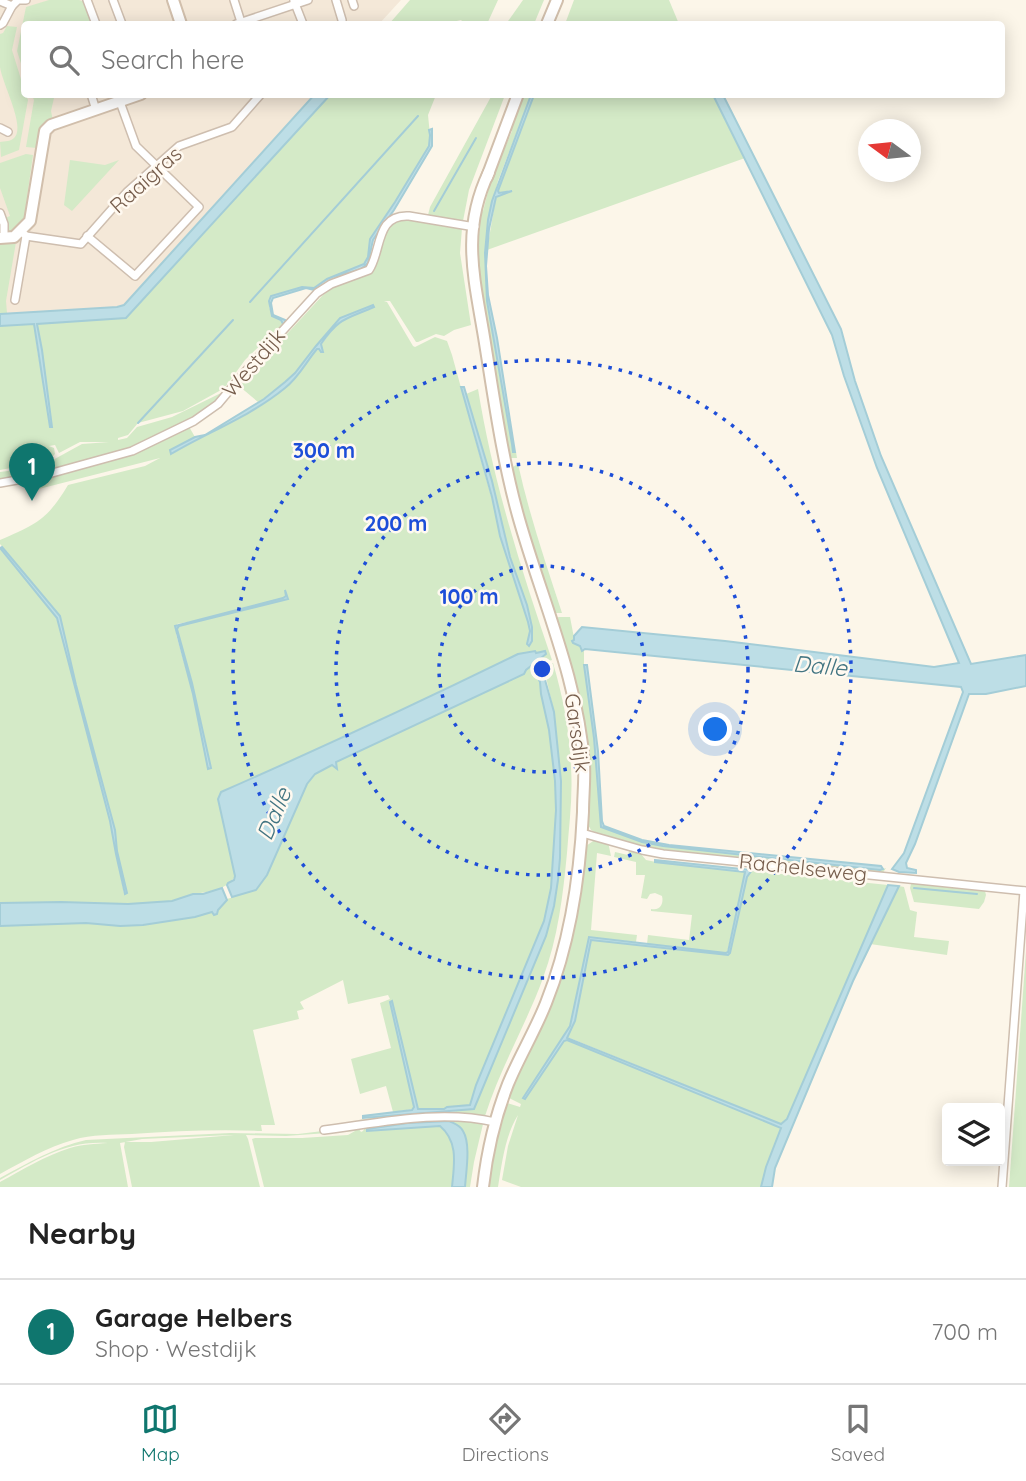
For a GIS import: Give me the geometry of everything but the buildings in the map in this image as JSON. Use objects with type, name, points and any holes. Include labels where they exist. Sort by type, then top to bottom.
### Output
[{"type":"main road","points":[[173,0],[180,21]]},
{"type":"main road","points":[[548,21],[557,0]]},
{"type":"main road","points":[[2,238],[24,234],[30,221],[45,131],[51,125],[130,98]]},
{"type":"main road","points":[[474,226],[489,172],[516,98]]},
{"type":"main road","name":"Garsdijk","points":[[474,226],[471,250],[505,467],[568,679],[581,736],[584,768],[582,832],[573,908],[563,953],[545,1005],[508,1084],[495,1122],[483,1187]]},
{"type":"street","points":[[0,24],[18,0],[26,0]]},
{"type":"street","points":[[87,0],[95,21]]},
{"type":"street","points":[[113,0],[121,21]]},
{"type":"street","points":[[234,0],[239,21]]},
{"type":"street","points":[[244,21],[295,2],[308,0]]},
{"type":"street","points":[[336,0],[342,20]]},
{"type":"street","points":[[0,1],[12,6]]},
{"type":"street","points":[[295,2],[302,21]]},
{"type":"street","points":[[92,98],[96,110]]},
{"type":"street","name":"Raaigras","points":[[87,236],[127,192],[180,146],[232,127],[257,98]]},
{"type":"street","points":[[15,300],[24,234],[81,244],[87,236],[135,276],[198,206],[136,146],[120,102]]},
{"type":"street","points":[[0,128],[8,132]]},
{"type":"street","points":[[0,213],[4,224],[2,238]]},
{"type":"street","name":"Westdijk","points":[[0,483],[45,475],[132,450],[201,416],[225,397],[317,293],[331,284],[369,270],[381,236],[393,219],[409,216],[474,226]]},
{"type":"street","name":"Rachelseweg","points":[[582,832],[663,854],[1025,891]]},
{"type":"street","points":[[1002,1187],[1025,891]]},
{"type":"street","points":[[324,1130],[414,1118],[478,1119],[495,1122]]},
{"type":"shaded area","points":[[0,0],[401,0],[382,21],[21,21],[21,98],[314,98],[128,305],[111,311],[0,317]]},
{"type":"green space","points":[[49,0],[79,0],[85,2],[91,21],[23,21],[26,7]]},
{"type":"green space","points":[[410,0],[498,0],[488,21],[392,21]]},
{"type":"green space","points":[[523,0],[544,0],[535,21],[508,21]]},
{"type":"green space","points":[[574,0],[669,0],[678,21],[566,21]]},
{"type":"green space","points":[[7,26],[17,27],[12,50],[21,79],[21,98],[28,100],[19,150],[1,157],[0,142],[12,140],[17,131],[15,114],[0,67],[0,34]]},
{"type":"green space","points":[[21,31],[21,64],[17,51]]},
{"type":"green space","points":[[33,98],[54,98],[51,111],[53,121],[37,148],[26,147]]},
{"type":"green space","points":[[327,98],[435,98],[428,115],[429,146],[370,239],[368,257],[364,264],[327,279],[314,288],[302,287],[271,296],[270,310],[284,324],[245,360],[226,386],[183,411],[138,423],[128,435],[118,440],[127,438],[137,427],[172,417],[223,392],[225,396],[206,411],[144,444],[40,474],[0,482],[0,472],[51,461],[82,444],[109,442],[80,442],[59,453],[55,445],[49,446],[54,448],[53,456],[0,470],[0,326],[34,324],[52,427],[37,324],[126,317]]},
{"type":"green space","points":[[490,98],[504,98],[469,190],[463,221],[430,217],[430,207]]},
{"type":"green space","points":[[520,98],[530,98],[498,181],[488,220],[485,253],[487,301],[513,451],[516,452],[517,458],[509,458],[484,320],[477,258],[481,212],[512,131],[510,130]]},
{"type":"green space","points":[[533,98],[715,98],[745,158],[487,250],[496,197],[511,190],[499,193],[498,189]]},
{"type":"green space","points":[[26,154],[33,155],[24,219],[16,229],[6,232],[5,218],[10,216],[0,188],[0,163]]},
{"type":"green space","points":[[70,160],[105,165],[119,160],[72,211],[64,205]]},
{"type":"green space","points":[[401,218],[462,228],[460,253],[471,325],[444,336],[436,334],[416,342],[390,301],[384,301],[413,346],[435,337],[447,341],[528,622],[529,646],[532,627],[527,605],[510,557],[492,481],[466,394],[478,389],[500,492],[552,660],[536,667],[553,663],[560,689],[572,789],[562,900],[548,963],[536,995],[485,1116],[359,1120],[474,1109],[546,936],[558,880],[561,781],[554,712],[546,677],[536,673],[549,730],[555,781],[551,888],[544,921],[470,1105],[418,1109],[390,1002],[413,1099],[413,1109],[393,1112],[386,1086],[360,1094],[351,1059],[391,1048],[380,1003],[390,999],[388,995],[348,1004],[343,980],[300,1002],[304,1009],[297,1011],[299,1019],[253,1030],[275,1125],[261,1125],[262,1131],[197,1131],[88,1137],[54,1146],[0,1174],[0,926],[86,923],[143,925],[212,912],[214,915],[227,899],[255,890],[266,875],[307,784],[315,774],[524,674],[538,659],[403,710],[221,792],[218,799],[235,876],[222,887],[173,901],[151,903],[0,903],[0,548],[57,618],[106,803],[124,893],[127,893],[115,830],[60,616],[0,544],[0,540],[40,520],[54,506],[68,485],[145,466],[160,458],[31,491],[45,477],[91,464],[188,425],[195,437],[171,454],[244,415],[286,387],[337,324],[374,307],[373,305],[340,318],[295,373],[264,399],[258,402],[239,386],[322,296],[332,288],[364,276],[388,227]],"holes":[[[285,591],[287,599],[179,626],[177,629],[192,683],[209,768],[193,694],[176,634],[177,624],[283,598],[286,596]]]},
{"type":"green space","points":[[16,242],[6,301],[7,313],[0,314],[0,243]]},
{"type":"green space","points":[[518,464],[562,613],[553,613],[524,524],[511,468]]},
{"type":"green space","points":[[570,617],[575,643],[584,651],[601,827],[663,846],[880,870],[886,868],[882,874],[663,852],[640,848],[591,830],[587,823],[587,786],[555,618]]},
{"type":"green space","points":[[596,839],[608,842],[611,856],[597,853],[591,930],[637,935],[636,942],[589,937],[570,1026],[523,1099],[567,1040],[781,1128],[761,1187],[521,1187],[502,1180],[508,1146],[518,1115],[507,1141],[498,1187],[486,1187],[499,1123],[507,1103],[520,1107],[521,1104],[509,1098],[509,1094],[536,1034],[586,846]]},
{"type":"green space","points":[[629,851],[640,853],[646,860],[656,862],[745,872],[727,953],[647,944],[648,935],[689,940],[692,915],[651,911],[661,906],[662,896],[655,893],[650,894],[647,899],[641,898],[645,875],[636,875],[636,862],[614,857],[615,852],[628,855]]},
{"type":"green space","points":[[752,871],[888,885],[787,1119],[781,1124],[567,1037],[573,1027],[591,940],[729,954],[748,874]]},
{"type":"green space","points":[[916,882],[982,888],[986,895],[979,909],[914,902],[910,888],[911,884]]},
{"type":"green space","points":[[899,886],[904,887],[910,910],[917,912],[914,937],[949,941],[947,955],[870,944]]},
{"type":"green space","points":[[1026,951],[1026,1187],[1009,1187]]},
{"type":"green space","points":[[443,1119],[483,1124],[470,1187],[465,1187],[468,1155],[449,1121],[408,1123],[367,1131],[440,1126],[453,1147],[452,1187],[264,1187],[252,1139],[348,1135],[355,1131],[286,1136],[246,1135],[260,1187],[132,1187],[125,1142],[120,1143],[128,1187],[0,1187],[0,1182],[61,1151],[108,1143],[93,1143],[65,1148],[0,1180],[42,1156],[86,1140],[230,1133],[298,1134],[356,1127],[361,1132],[366,1126]],"holes":[[[234,1135],[151,1142],[125,1142],[142,1139]]]},
{"type":"water","points":[[311,98],[327,98],[126,318],[37,324],[50,427],[34,324],[0,326],[0,314],[124,305]]},
{"type":"water","points":[[530,98],[533,98],[498,191],[512,191],[496,197],[489,229],[486,266],[488,295],[515,452],[487,301],[485,253],[492,201]]},
{"type":"water","name":"Dalle","points":[[714,98],[725,98],[841,329],[855,381],[881,456],[971,664],[1026,655],[1026,686],[986,694],[969,694],[906,863],[907,868],[916,870],[916,873],[892,869],[904,853],[963,692],[961,687],[585,649],[582,651],[580,646],[572,641],[582,627],[725,641],[934,667],[959,663],[877,468],[832,335]]},
{"type":"water","points":[[432,129],[432,146],[373,240],[368,263],[361,269],[341,275],[314,290],[306,288],[273,298],[273,315],[285,320],[285,323],[272,316],[269,301],[271,296],[302,287],[314,288],[327,279],[364,264],[368,257],[370,239],[429,146],[429,130]]},
{"type":"water","points":[[373,305],[374,307],[344,320],[333,329],[321,344],[323,352],[317,349],[294,379],[272,398],[171,454],[170,450],[195,437],[205,435],[264,399],[295,373],[340,318]]},
{"type":"water","points":[[461,387],[464,387],[492,481],[510,557],[527,605],[532,627],[532,641],[529,646],[528,622],[500,536],[492,497]]},
{"type":"water","points":[[2,547],[60,616],[115,830],[127,893],[125,894],[110,821],[57,618],[0,548]]},
{"type":"water","points":[[285,590],[288,599],[179,626],[177,629],[192,683],[211,768],[208,769],[193,694],[175,626],[283,598],[286,596]]},
{"type":"water","name":"Dalle","points":[[545,651],[546,654],[524,674],[336,762],[337,769],[332,765],[315,774],[307,784],[267,875],[256,890],[232,897],[227,885],[235,876],[218,799],[221,792],[518,654]]},
{"type":"water","points":[[584,665],[587,665],[598,751],[604,826],[642,840],[669,845],[881,866],[883,869],[663,846],[642,842],[601,827],[594,738]]},
{"type":"water","points":[[542,669],[554,712],[561,781],[558,880],[546,936],[474,1109],[363,1118],[412,1110],[414,1107],[390,1002],[392,1001],[418,1109],[470,1105],[544,921],[551,888],[556,810],[549,730],[536,673]]},
{"type":"water","points":[[655,860],[752,870],[747,877],[730,953],[728,955],[591,940],[575,1021],[567,1038],[781,1124],[787,1119],[888,885],[899,886],[853,981],[775,1168],[772,1187],[761,1187],[781,1128],[567,1040],[525,1099],[523,1098],[570,1026],[589,937],[728,952],[745,872]]},
{"type":"water","points":[[222,888],[227,900],[214,915],[212,912],[143,925],[86,923],[0,926],[0,903],[128,904],[172,901]]},
{"type":"water","points":[[449,1121],[460,1127],[467,1143],[465,1187],[452,1187],[453,1147],[440,1126],[367,1131],[408,1123]]},
{"type":"waterway","points":[[250,302],[418,116]]},
{"type":"waterway","points":[[434,211],[476,138]]},
{"type":"waterway","points":[[138,423],[233,320]]},
{"type":"waterway","points":[[914,888],[977,894]]},
{"type":"place","name":"Garage Helbers","points":[[32,501]]}]
